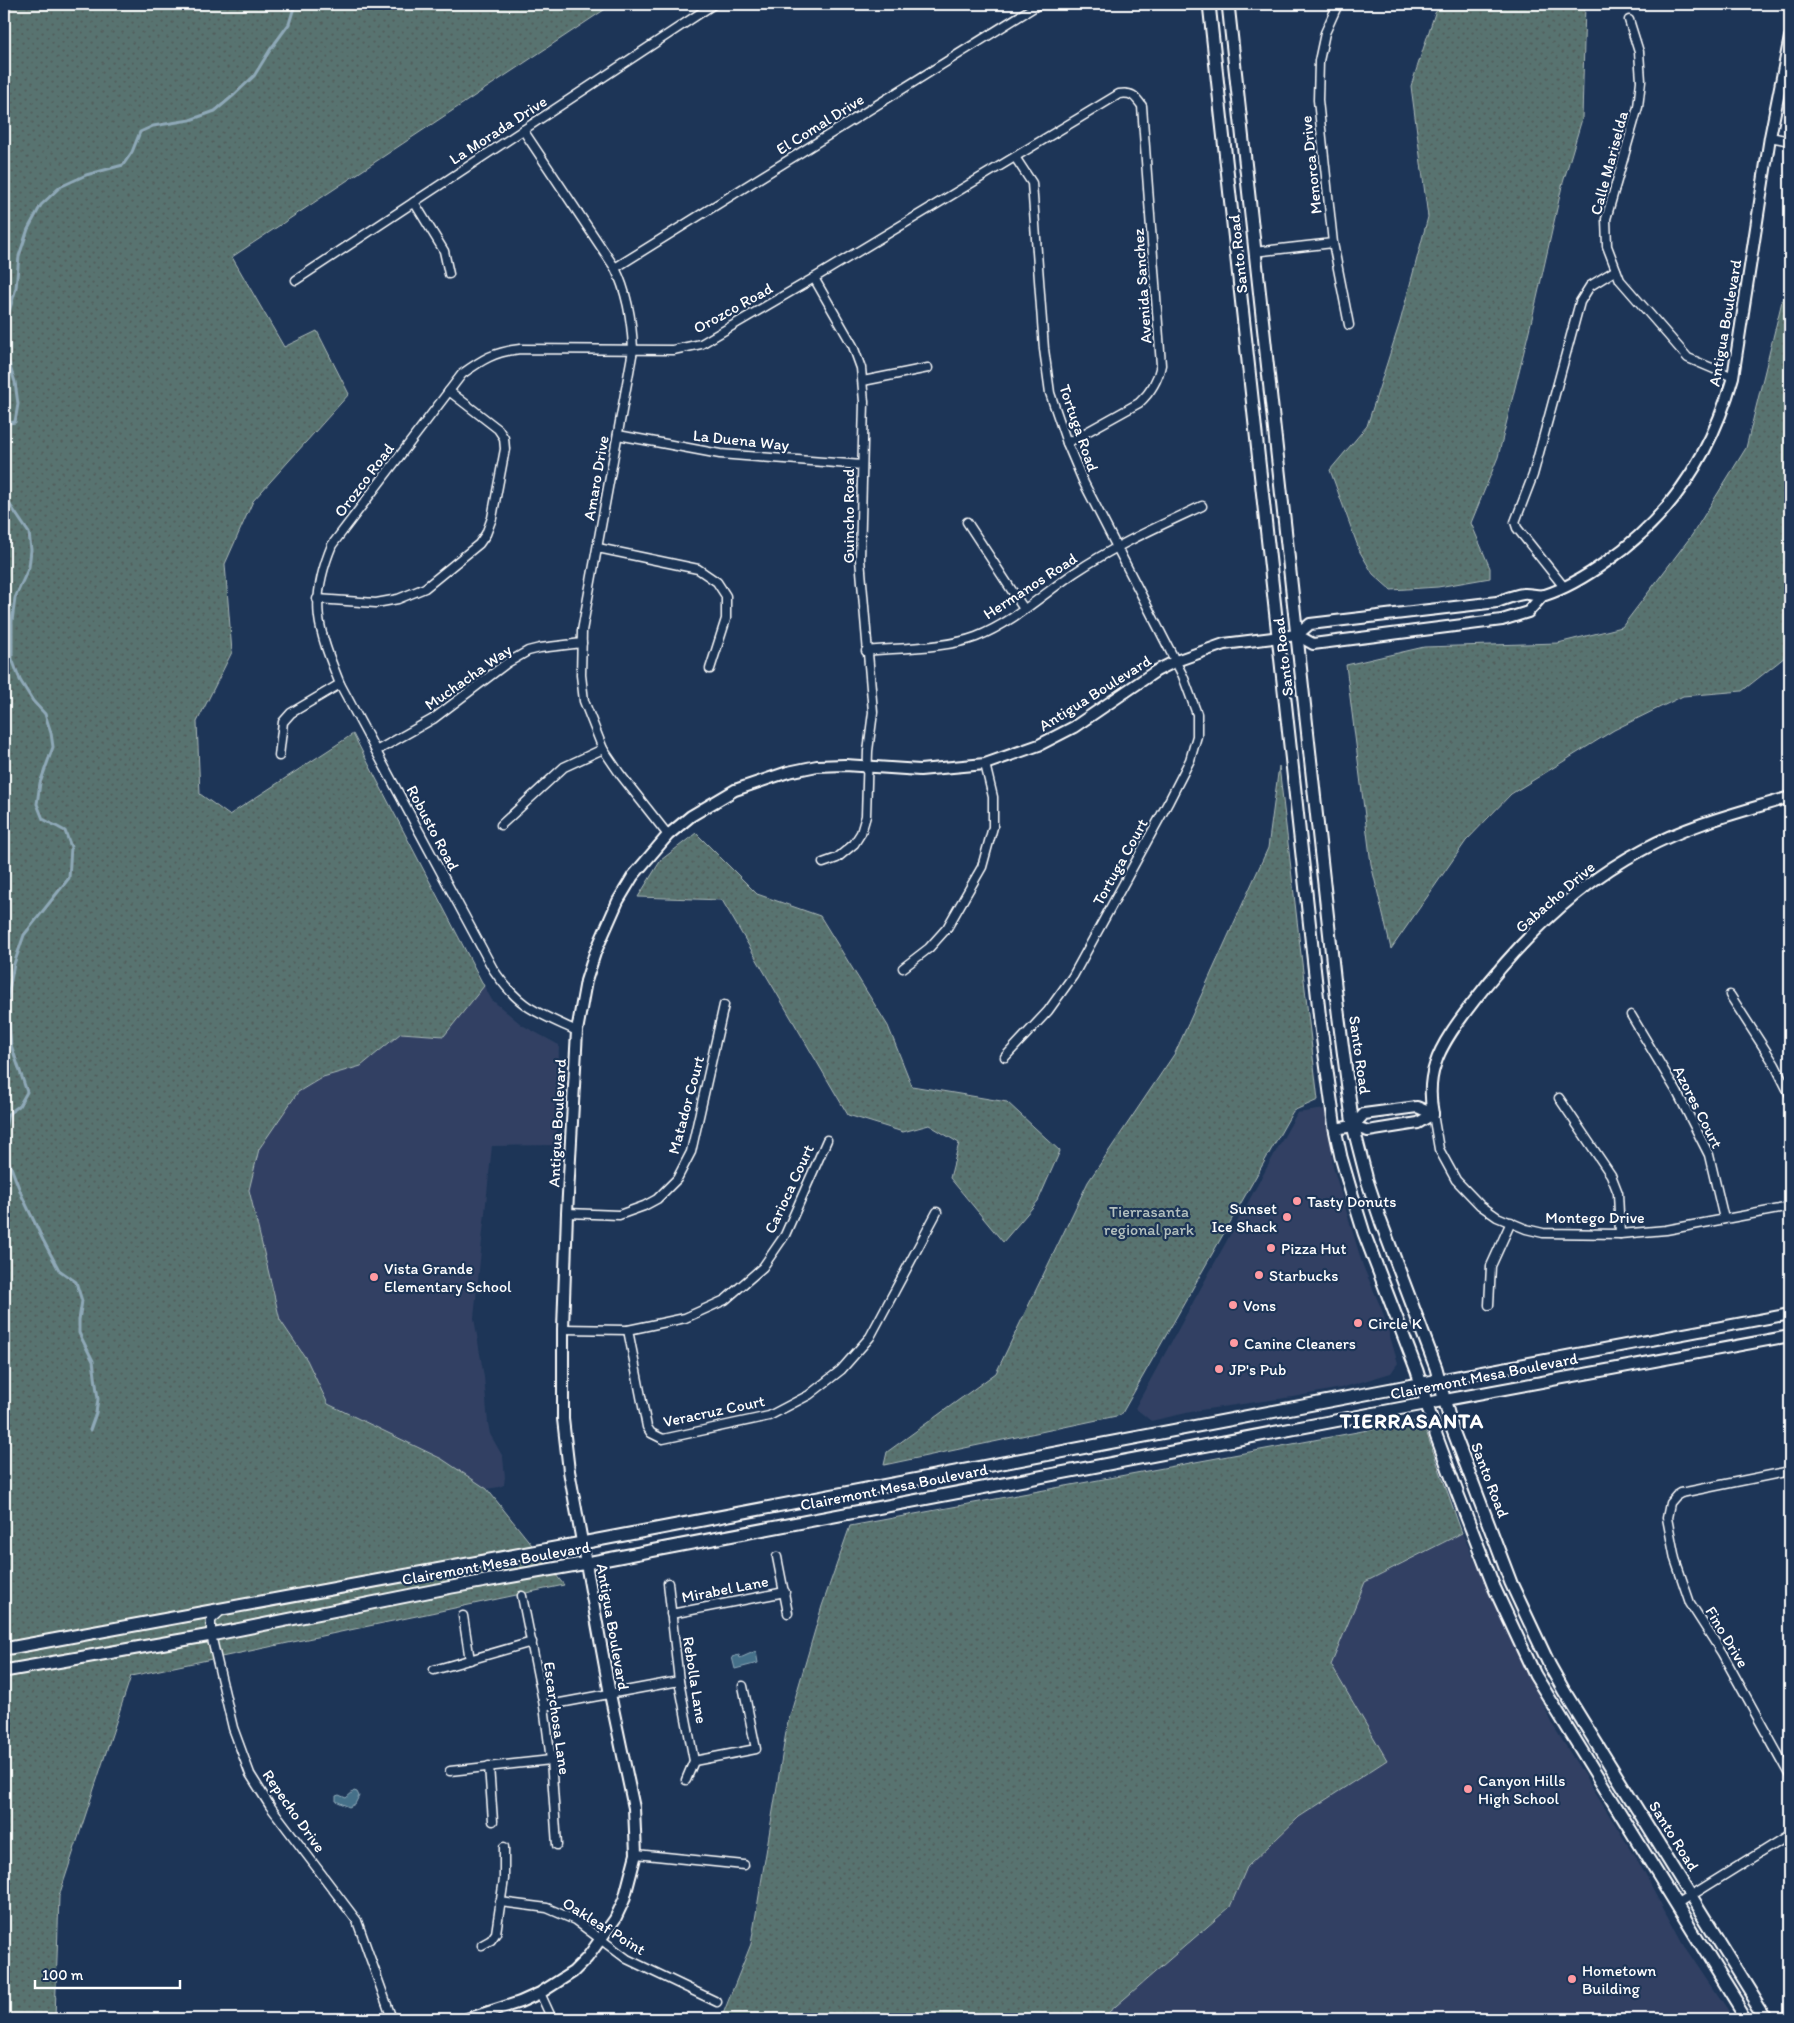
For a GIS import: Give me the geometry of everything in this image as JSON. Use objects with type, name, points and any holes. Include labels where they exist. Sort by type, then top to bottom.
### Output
[{"type":"main road","name":"Santo Road","points":[[1209,4],[1320,1020],[1335,1129],[1341,1157],[1364,1233],[1421,1384],[1454,1484],[1494,1587],[1535,1675],[1746,2019]]},
{"type":"main road","name":"Santo Road","points":[[1228,4],[1338,1012],[1353,1126],[1359,1151],[1381,1222],[1446,1400],[1459,1446],[1511,1583],[1550,1666],[1767,2019]]},
{"type":"main road","name":"Clairemont Mesa Boulevard","points":[[4,1649],[582,1543],[1439,1380]]},
{"type":"main road","name":"Clairemont Mesa Boulevard","points":[[4,1671],[210,1635],[452,1586],[587,1563],[1446,1400]]},
{"type":"street","name":"La Morada Drive","points":[[296,280],[714,4]]},
{"type":"street","name":"El Comal Drive","points":[[615,268],[1039,4]]},
{"type":"street","name":"Menorca Drive","points":[[1338,4],[1325,33],[1319,61],[1318,100],[1333,243],[1349,325]]},
{"type":"street","name":"Calle Mariselda","points":[[1629,20],[1640,52],[1642,81],[1638,107],[1606,219],[1607,246],[1620,280],[1688,358],[1732,377]]},
{"type":"street","name":"Antigua Boulevard","points":[[467,2019],[520,2002],[540,1993],[573,1972],[588,1958],[602,1940],[624,1900],[636,1854],[634,1808],[610,1694],[582,1543],[562,1419],[567,1213],[577,1031],[588,971],[594,953],[618,901],[634,876],[668,835],[691,816],[735,790],[788,772],[817,766],[845,765],[920,770],[985,764],[1039,745],[1074,727],[1156,671],[1176,661],[1224,644],[1298,635],[1310,624],[1497,602],[1522,594],[1543,595],[1564,587],[1595,570],[1622,551],[1661,514],[1686,483],[1709,443],[1724,407],[1732,377],[1770,137],[1790,37]]},
{"type":"street","name":"Avenida Sanchez","points":[[1066,443],[1139,403],[1147,396],[1158,376],[1161,366],[1142,106],[1135,96],[1128,92],[1119,94]]},
{"type":"street","name":"Orozco Road","points":[[317,599],[322,568],[332,545],[462,374],[486,357],[503,351],[520,349],[673,350],[701,344],[1119,94]]},
{"type":"street","name":"Amaro Drive","points":[[523,130],[615,268],[622,281],[632,322],[633,350],[582,631],[581,674],[584,701],[603,749],[620,774],[668,835]]},
{"type":"street","points":[[1770,137],[1790,141]]},
{"type":"street","name":"Tortuga Road","points":[[1015,157],[1032,182],[1044,349],[1050,393],[1066,443],[1084,483],[1176,661]]},
{"type":"street","points":[[414,202],[444,251],[450,274]]},
{"type":"street","points":[[1254,252],[1333,243]]},
{"type":"street","points":[[1564,587],[1517,528],[1515,522],[1533,475],[1580,302],[1590,286],[1616,270]]},
{"type":"street","name":"Guincho Road","points":[[814,278],[852,346],[861,368],[863,381],[860,559],[872,712],[866,816],[862,833],[843,854],[823,863]]},
{"type":"street","points":[[863,381],[928,368]]},
{"type":"street","points":[[317,599],[376,603],[398,599],[426,588],[479,544],[486,534],[492,518],[505,449],[504,438],[498,429],[449,392]]},
{"type":"street","name":"La Duena Way","points":[[618,435],[720,454],[862,465]]},
{"type":"street","name":"Hermanos Road","points":[[866,652],[962,642],[977,636],[1004,623],[1076,572],[1117,548],[1154,528],[1202,506]]},
{"type":"street","points":[[967,522],[1024,609]]},
{"type":"street","points":[[598,548],[698,569],[717,582],[726,596],[726,619],[710,669]]},
{"type":"street","name":"Antigua Boulevard","points":[[1298,635],[1313,644],[1502,620],[1528,612],[1543,595]]},
{"type":"street","name":"Robusto Road","points":[[317,599],[319,622],[326,650],[340,684],[493,969],[518,1000],[532,1010],[577,1031]]},
{"type":"street","name":"Muchacha Way","points":[[376,750],[433,719],[507,662],[528,651],[582,643]]},
{"type":"street","name":"Tortuga Court","points":[[1005,1057],[1048,1011],[1073,976],[1190,760],[1197,736],[1197,714],[1176,661]]},
{"type":"street","points":[[278,756],[282,722],[291,713],[340,684]]},
{"type":"street","points":[[501,825],[564,767],[603,749]]},
{"type":"street","points":[[903,968],[929,948],[947,928],[982,867],[992,827],[993,797],[985,764]]},
{"type":"street","name":"Gabacho Drive","points":[[1433,1114],[1430,1101],[1435,1065],[1455,1025],[1491,978],[1517,950],[1576,894],[1604,873],[1644,849],[1692,826],[1790,798]]},
{"type":"street","points":[[1730,995],[1775,1065],[1790,1095]]},
{"type":"street","name":"Matador Court","points":[[567,1213],[619,1215],[644,1206],[657,1198],[677,1179],[691,1152],[724,1005]]},
{"type":"street","name":"Azores Court","points":[[1631,1015],[1678,1092],[1709,1155],[1724,1219]]},
{"type":"street","points":[[1559,1098],[1611,1175],[1618,1193],[1620,1234]]},
{"type":"street","points":[[1353,1126],[1364,1114],[1417,1107],[1433,1114]]},
{"type":"street","points":[[1335,1129],[1353,1126],[1368,1131],[1418,1123],[1433,1114]]},
{"type":"street","name":"Montego Drive","points":[[1433,1114],[1439,1149],[1456,1180],[1480,1205],[1497,1217],[1526,1229],[1543,1233],[1620,1234],[1666,1230],[1790,1207]]},
{"type":"street","name":"Carioca Court","points":[[563,1329],[628,1330],[685,1318],[725,1300],[763,1267],[785,1235],[827,1140]]},
{"type":"street","name":"Veracruz Court","points":[[628,1330],[647,1427],[651,1433],[663,1439],[769,1416],[809,1395],[841,1370],[870,1338],[937,1212]]},
{"type":"street","points":[[1489,1305],[1491,1266],[1510,1222]]},
{"type":"street","name":"Clairemont Mesa Boulevard","points":[[1439,1380],[1790,1314]]},
{"type":"street","name":"Clairemont Mesa Boulevard","points":[[1446,1400],[1790,1336]]},
{"type":"street","name":"Fino Drive","points":[[1790,1472],[1681,1493],[1670,1503],[1667,1518],[1675,1560],[1690,1603],[1722,1653],[1790,1776]]},
{"type":"street","name":"Mirabel Lane","points":[[777,1557],[788,1613]]},
{"type":"street","name":"Rebolla Lane","points":[[668,1583],[679,1681],[694,1761]]},
{"type":"street","name":"Mirabel Lane","points":[[671,1614],[785,1592]]},
{"type":"street","name":"Escarchosa Lane","points":[[522,1596],[544,1706],[551,1760],[557,1844]]},
{"type":"street","points":[[210,1635],[212,1620],[222,1610]]},
{"type":"street","points":[[463,1616],[470,1660]]},
{"type":"street","name":"Repecho Drive","points":[[210,1635],[233,1728],[250,1774],[270,1806],[357,1922],[392,2019]]},
{"type":"street","points":[[434,1670],[532,1642]]},
{"type":"street","points":[[544,1706],[679,1681]]},
{"type":"street","points":[[686,1780],[694,1761],[756,1749],[743,1686]]},
{"type":"street","points":[[450,1771],[551,1760]]},
{"type":"street","points":[[490,1766],[493,1821]]},
{"type":"street","points":[[1676,1905],[1790,1834]]},
{"type":"street","points":[[482,1945],[491,1940],[496,1933],[504,1879],[504,1847]]},
{"type":"street","points":[[636,1854],[744,1865]]},
{"type":"street","name":"Oakleaf Point","points":[[500,1902],[547,1908],[575,1920],[627,1959],[717,2002]]},
{"type":"street","points":[[540,1993],[552,2019]]},
{"type":"shaded area","name":"Vista Grande Elementary School","points":[[484,986],[492,1000],[522,1025],[559,1045],[557,1145],[492,1146],[474,1318],[484,1377],[490,1434],[503,1457],[505,1477],[504,1485],[487,1489],[484,1489],[442,1459],[329,1404],[307,1360],[280,1320],[249,1190],[259,1149],[298,1092],[323,1077],[361,1066],[401,1033],[444,1036]]},
{"type":"shaded area","points":[[1325,1109],[1331,1141],[1333,1167],[1363,1266],[1382,1310],[1398,1363],[1391,1373],[1341,1388],[1200,1410],[1151,1421],[1135,1408],[1297,1113]]},
{"type":"shaded area","name":"Canyon Hills High School","points":[[1462,1533],[1554,1727],[1638,1861],[1682,1943],[1733,2019],[1101,2019],[1230,1908],[1247,1867],[1299,1817],[1387,1760],[1331,1665],[1365,1582]]},
{"type":"shaded area","points":[[756,1651],[758,1663],[735,1669],[732,1657],[739,1655],[740,1658]]},
{"type":"shaded area","points":[[354,1791],[359,1796],[355,1804],[349,1807],[336,1801],[336,1796],[339,1795],[346,1798]]},
{"type":"green space","points":[[18,4],[613,4],[232,257],[284,347],[317,331],[349,394],[253,501],[225,564],[232,652],[197,722],[200,794],[229,815],[353,734],[484,986],[444,1036],[401,1033],[361,1066],[323,1077],[298,1092],[259,1149],[249,1190],[280,1320],[307,1360],[328,1404],[442,1459],[487,1489],[564,1585],[131,1676],[59,1896],[55,2019],[4,2019],[4,13]]},
{"type":"green space","points":[[1442,4],[1585,4],[1582,119],[1562,186],[1498,457],[1471,523],[1490,568],[1490,578],[1438,587],[1391,590],[1373,574],[1360,552],[1330,470],[1367,426],[1400,322],[1428,217],[1411,86],[1435,13]]},
{"type":"green space","points":[[1783,297],[1790,299],[1790,653],[1742,691],[1683,696],[1614,730],[1511,794],[1466,841],[1391,949],[1371,864],[1346,665],[1424,647],[1558,643],[1622,627],[1692,535],[1746,448]]},
{"type":"green space","name":"Tierrasanta regional park","points":[[1279,766],[1318,1100],[1293,1111],[1121,1415],[884,1465],[887,1452],[996,1373],[1088,1182],[1175,1053],[1268,848]]},
{"type":"green space","points":[[696,833],[757,894],[820,916],[888,1026],[912,1086],[1007,1102],[1060,1151],[1038,1201],[1003,1242],[950,1178],[959,1143],[929,1125],[903,1132],[848,1115],[722,900],[638,897],[661,860]]},
{"type":"green space","points":[[1422,1420],[1462,1533],[1365,1582],[1331,1665],[1387,1760],[1299,1817],[1247,1867],[1230,1907],[1101,2019],[721,2019],[751,1944],[787,1726],[822,1606],[850,1526]]},
{"type":"waterway","points":[[4,424],[15,422],[18,404],[15,382],[5,352],[6,322],[16,288],[19,256],[28,229],[41,205],[60,187],[86,175],[123,165],[132,152],[140,132],[153,126],[190,120],[215,111],[254,76],[289,24],[295,4]]},
{"type":"waterway","points":[[4,496],[29,533],[31,550],[29,567],[15,598],[12,621],[12,659],[20,680],[33,701],[45,714],[53,747],[40,783],[37,804],[43,819],[65,831],[71,847],[69,878],[24,935],[14,964],[7,1001],[11,1045],[27,1092],[19,1106],[8,1114],[4,1144],[22,1196],[43,1240],[59,1270],[76,1282],[82,1301],[79,1333],[93,1361],[98,1399],[96,1413],[90,1430]]},
{"type":"place","name":"Tasty Donuts","points":[[1297,1201]]},
{"type":"place","name":"Sunset Ice Shack","points":[[1287,1217]]},
{"type":"place","name":"Pizza Hut","points":[[1271,1248]]},
{"type":"place","name":"Starbucks","points":[[1259,1275]]},
{"type":"place","name":"Vista Grande Elementary School","points":[[374,1277]]},
{"type":"place","name":"Vons","points":[[1233,1305]]},
{"type":"place","name":"Circle K","points":[[1358,1323]]},
{"type":"place","name":"Canine Cleaners","points":[[1234,1343]]},
{"type":"place","name":"JP's Pub","points":[[1219,1369]]},
{"type":"place","name":"Canyon Hills High School","points":[[1468,1789]]},
{"type":"place","name":"Hometown Building","points":[[1572,1979]]},
{"type":"district","name":"TIERRASANTA","points":[[1412,1420]]}]
